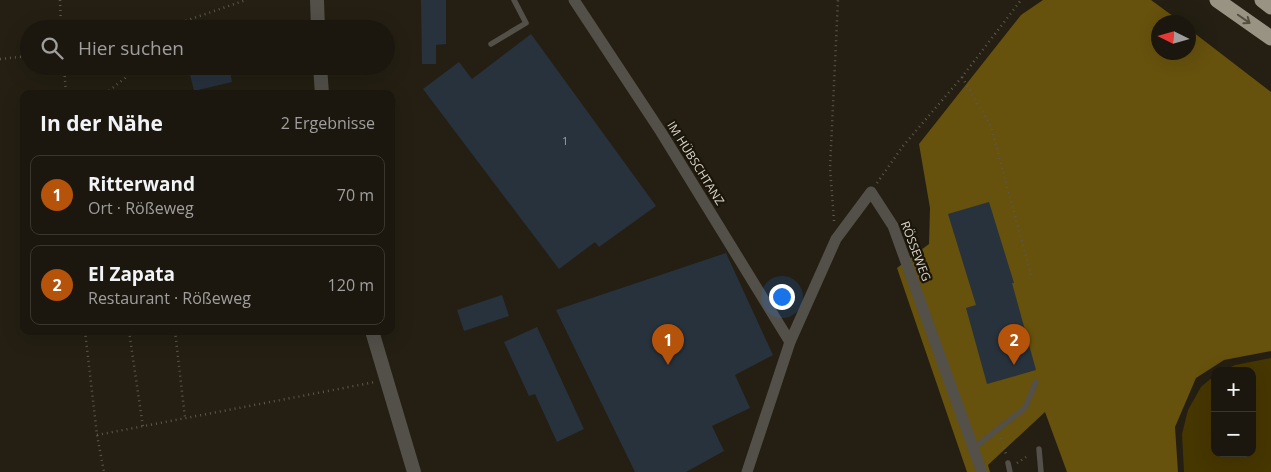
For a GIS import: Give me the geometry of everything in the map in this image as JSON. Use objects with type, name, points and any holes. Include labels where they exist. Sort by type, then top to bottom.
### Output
[{"type":"highway","points":[[1217,0],[1271,38]]},
{"type":"highway","points":[[1262,0],[1271,6]]},
{"type":"street","points":[[317,0],[318,20]]},
{"type":"street","name":"IM HÜBSCHTANZ","points":[[574,0],[661,132],[790,342]]},
{"type":"street","points":[[321,75],[322,90]]},
{"type":"street","points":[[746,472],[790,342],[836,239],[871,192]]},
{"type":"street","name":"RÖSSEWEG","points":[[871,192],[893,226],[982,472]]},
{"type":"street","points":[[373,335],[414,472]]},
{"type":"lane","points":[[491,44],[526,23],[514,0]]},
{"type":"lane","points":[[974,448],[1025,408],[1036,382]]},
{"type":"lane","points":[[1039,449],[1041,472]]},
{"type":"lane","points":[[1008,463],[1010,472]]},
{"type":"path","points":[[60,0],[61,20]]},
{"type":"path","points":[[188,20],[246,0]]},
{"type":"path","points":[[836,239],[830,168],[838,0]]},
{"type":"path","points":[[871,192],[903,146],[962,77],[1021,0]]},
{"type":"path","points":[[0,59],[20,57]]},
{"type":"path","points":[[65,75],[66,90]]},
{"type":"path","points":[[110,90],[125,78],[125,75]]},
{"type":"path","points":[[962,77],[991,127],[1031,275]]},
{"type":"path","points":[[85,335],[96,435],[104,472]]},
{"type":"path","points":[[129,335],[143,427]]},
{"type":"path","points":[[175,335],[185,418]]},
{"type":"path","points":[[96,435],[386,380]]},
{"type":"path","points":[[1016,463],[1026,457]]},
{"type":"shaded area","points":[[1043,0],[1151,0],[1171,15],[1151,15],[1151,60],[1196,60],[1196,34],[1271,92],[1271,351],[1224,360],[1196,378],[1175,427],[1178,472],[1067,472],[1045,412],[988,465],[990,472],[967,472],[897,268],[929,244],[930,208],[919,144],[1021,15]]},
{"type":"shaded area","points":[[1271,358],[1271,472],[1184,472],[1182,434],[1188,410],[1201,387],[1211,378],[1211,457],[1256,457],[1256,367],[1231,367]]},
{"type":"building","points":[[421,0],[446,0],[446,44],[436,45],[436,64],[422,64]]},
{"type":"building","points":[[531,34],[656,206],[599,247],[595,242],[559,269],[423,89],[459,62],[472,79]]},
{"type":"building","points":[[190,75],[231,75],[232,82],[194,90]]},
{"type":"building","points":[[989,202],[1014,283],[1012,283],[1036,370],[987,384],[966,308],[976,305],[948,214]]},
{"type":"building","points":[[726,253],[773,355],[735,375],[750,408],[712,426],[724,451],[686,472],[635,472],[556,310]]},
{"type":"building","points":[[502,295],[509,316],[464,331],[457,310]]},
{"type":"building","points":[[537,327],[584,429],[557,442],[535,394],[529,396],[504,342]]},
{"type":"place","name":"Ritterwand","points":[[668,365]]},
{"type":"place","name":"El Zapata","points":[[1014,365]]}]
